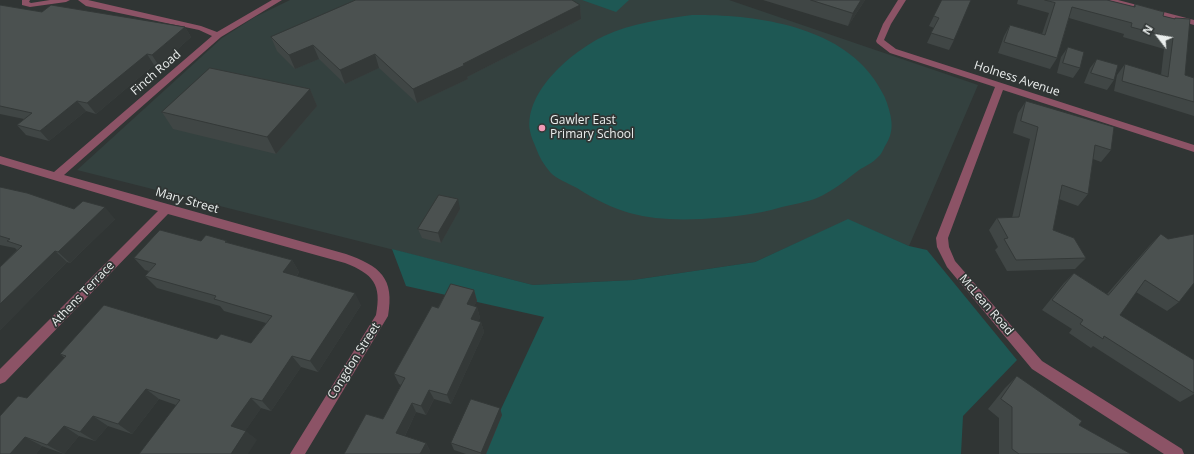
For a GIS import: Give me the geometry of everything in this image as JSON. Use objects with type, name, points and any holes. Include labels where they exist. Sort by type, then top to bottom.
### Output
[{"type":"street","points":[[82,0],[89,4],[201,28],[218,34]]},
{"type":"street","name":"Finch Road","points":[[58,175],[218,34],[278,0]]},
{"type":"street","name":"Holness Avenue","points":[[902,0],[880,37],[880,41],[884,46],[894,51],[1194,149]]},
{"type":"street","points":[[1109,0],[1194,23]]},
{"type":"street","name":"McLean Road","points":[[1000,86],[942,238],[943,247],[951,264],[1037,365],[1177,454]]},
{"type":"street","name":"Mary Street","points":[[0,160],[58,175],[166,209],[346,259],[368,267]]},
{"type":"street","name":"Athens Terrace","points":[[0,378],[166,209]]},
{"type":"street","name":"Congdon Street","points":[[297,454],[382,316],[385,296],[383,288],[376,274],[368,267]]},
{"type":"lane","points":[[26,0],[25,3],[30,5],[66,0]]},
{"type":"shaded area","name":"Gawler East Primary School","points":[[290,0],[729,0],[978,85],[909,246],[848,220],[755,262],[633,280],[533,285],[77,170],[222,38],[255,17]]},
{"type":"shaded area","points":[[582,0],[629,0],[616,12]]},
{"type":"shaded area","points":[[692,15],[741,17],[792,26],[816,35],[838,46],[858,61],[874,79],[886,100],[892,125],[888,141],[880,155],[874,161],[859,170],[834,189],[813,199],[752,214],[702,219],[667,219],[637,215],[622,211],[559,179],[553,174],[540,158],[530,131],[530,116],[535,101],[553,74],[565,62],[604,36],[637,25]]},
{"type":"shaded area","points":[[848,219],[909,246],[927,250],[1017,360],[963,416],[961,454],[480,454],[544,317],[406,286],[392,249],[533,285],[633,280],[755,262]]},
{"type":"building","points":[[356,0],[572,0],[580,5],[463,64],[465,65],[413,89],[375,54],[340,70],[313,45],[289,55],[271,37]]},
{"type":"building","points":[[811,0],[861,0],[853,13]]},
{"type":"building","points":[[942,0],[971,0],[954,40],[931,33],[939,18],[934,16]]},
{"type":"building","points":[[1045,0],[1107,0],[1135,7],[1135,4],[1164,12],[1163,16],[1175,19],[1190,19],[1185,75],[1194,78],[1194,102],[1122,81],[1125,64],[1168,77],[1173,38],[1131,27],[1132,23],[1072,7],[1057,58],[1004,42],[1010,25],[1045,35],[1055,3]]},
{"type":"building","points":[[0,5],[42,12],[51,5],[185,27],[152,55],[147,54],[87,103],[77,101],[40,131],[17,125],[32,113],[0,106]]},
{"type":"building","points":[[1068,47],[1084,52],[1080,68],[1063,63]]},
{"type":"building","points":[[1097,59],[1118,65],[1114,80],[1091,73]]},
{"type":"building","points":[[210,68],[310,89],[267,137],[162,112]]},
{"type":"building","points":[[1026,101],[1114,127],[1111,150],[1095,145],[1088,194],[1062,185],[1053,230],[1074,238],[1086,258],[1016,260],[1004,239],[1008,238],[997,218],[1019,217],[1038,127],[1021,121]]},
{"type":"building","points":[[0,187],[27,193],[74,209],[83,201],[105,207],[58,252],[55,251],[0,304],[0,267],[22,246],[7,241],[10,239],[0,236]]},
{"type":"building","points":[[439,195],[458,199],[438,233],[418,229]]},
{"type":"building","points":[[160,230],[201,241],[206,235],[227,241],[225,242],[292,260],[283,272],[355,293],[310,361],[292,356],[262,401],[251,398],[231,426],[246,431],[231,454],[139,454],[180,400],[146,389],[118,424],[93,416],[80,432],[64,426],[47,445],[25,437],[10,454],[0,454],[0,416],[18,396],[27,398],[66,356],[60,354],[104,305],[217,339],[221,334],[251,343],[272,316],[214,299],[216,296],[145,276],[156,264],[134,258]]},
{"type":"building","points":[[1161,234],[1168,239],[1194,234],[1194,283],[1179,302],[1145,280],[1120,315],[1194,360],[1194,393],[1104,336],[1103,339],[1080,324],[1083,320],[1052,300],[1074,273],[1108,295]]},
{"type":"building","points":[[451,284],[474,290],[467,304],[477,307],[471,319],[481,322],[447,395],[429,390],[421,406],[412,403],[396,433],[426,443],[420,454],[344,454],[366,414],[383,419],[405,378],[394,374],[432,306],[438,308]]},
{"type":"building","points":[[1017,376],[1082,421],[1079,425],[1131,454],[1019,454],[1012,449],[1012,407],[1001,399]]},
{"type":"building","points":[[471,399],[500,408],[481,453],[451,443]]},
{"type":"place","name":"Gawler East Primary School","points":[[542,128]]}]
